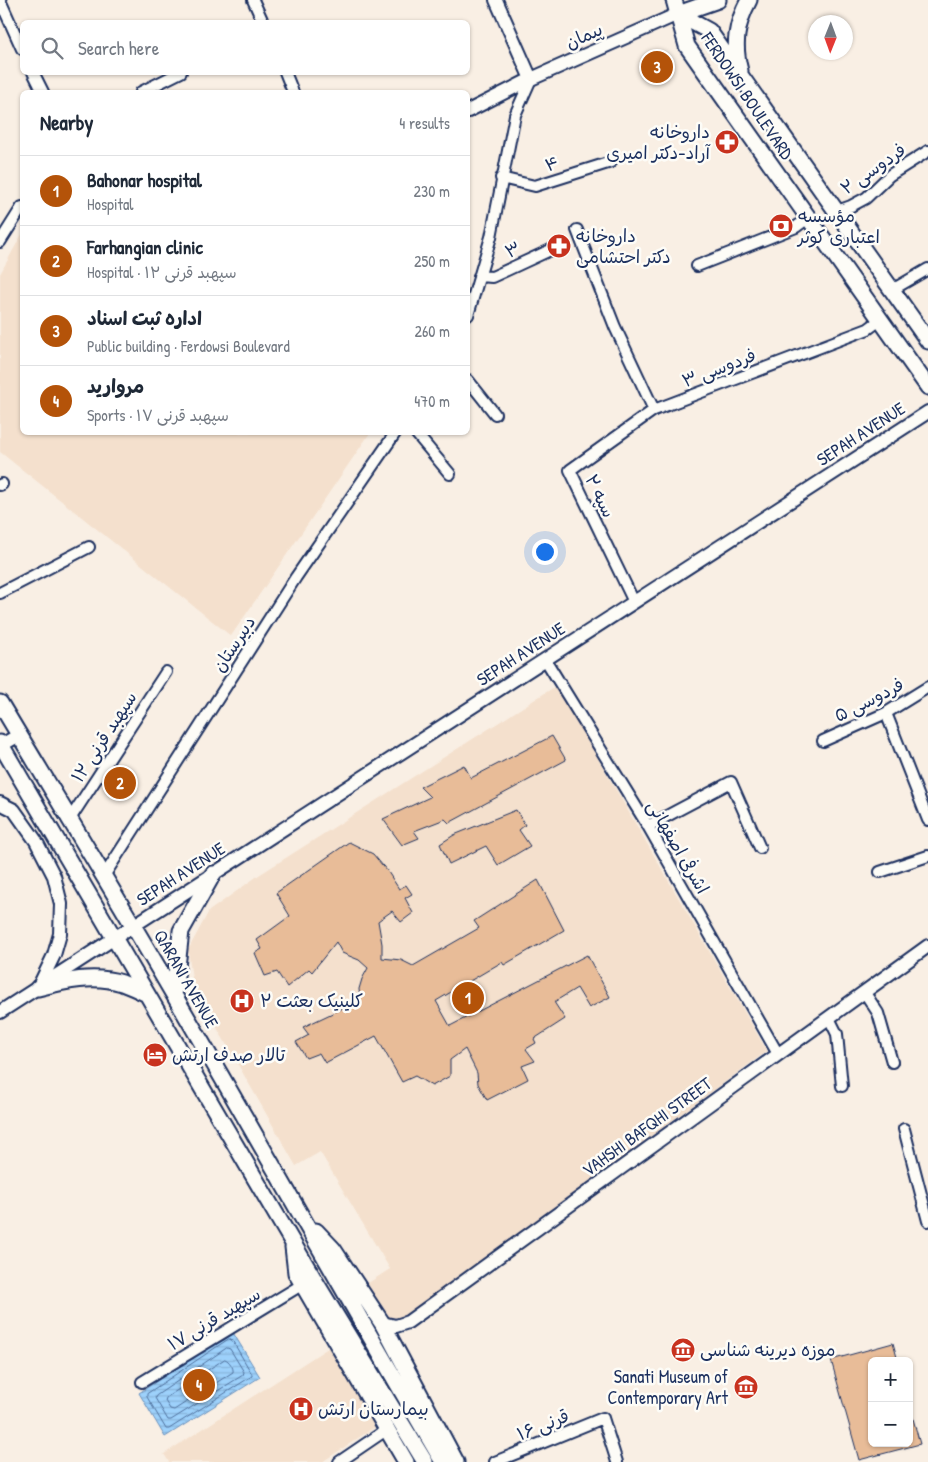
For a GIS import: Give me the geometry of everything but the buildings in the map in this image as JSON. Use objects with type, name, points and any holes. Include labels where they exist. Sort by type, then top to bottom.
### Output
[{"type":"main road","points":[[676,7],[688,0]]},
{"type":"main road","points":[[676,7],[718,0]]},
{"type":"main road","points":[[742,78],[738,64],[736,38],[743,10],[749,0]]},
{"type":"main road","name":"FERDOWSI BOULEVARD","points":[[676,7],[709,31],[928,340]]},
{"type":"main road","name":"FERDOWSI BOULEVARD","points":[[676,7],[686,46],[928,388]]},
{"type":"main road","name":"QARANI AVENUE","points":[[0,703],[174,994],[300,1213],[335,1278],[443,1462]]},
{"type":"main road","points":[[0,745],[318,1286],[424,1462]]},
{"type":"main road","points":[[174,994],[181,931],[213,874]]},
{"type":"main road","points":[[38,988],[70,980],[98,979],[121,983],[147,994]]},
{"type":"main road","points":[[300,1213],[333,1249],[382,1323],[456,1462]]},
{"type":"main road","points":[[292,1241],[296,1273],[406,1462]]},
{"type":"street","points":[[0,0],[20,45]]},
{"type":"street","points":[[253,0],[262,20]]},
{"type":"street","points":[[470,308],[491,237],[515,115],[531,78],[496,0]]},
{"type":"street","name":"پیمان","points":[[470,110],[676,7]]},
{"type":"street","points":[[35,75],[42,90]]},
{"type":"street","points":[[145,90],[175,75]]},
{"type":"street","points":[[288,75],[292,90]]},
{"type":"street","name":"فردوسی ۲","points":[[836,211],[866,198],[890,175],[928,151]]},
{"type":"street","name":"۴","points":[[502,178],[535,186],[611,162]]},
{"type":"street","points":[[0,242],[20,210]]},
{"type":"street","points":[[697,266],[796,227],[808,218]]},
{"type":"street","points":[[577,230],[615,327],[654,410]]},
{"type":"street","name":"۳","points":[[479,276],[492,277],[559,246]]},
{"type":"street","points":[[892,290],[928,269]]},
{"type":"street","name":"فردوسی ۳","points":[[654,410],[868,329],[880,320]]},
{"type":"street","points":[[470,383],[495,414]]},
{"type":"street","name":"سپه ۲","points":[[634,602],[570,470],[654,410]]},
{"type":"street","name":"SEPAH AVENUE","points":[[0,1012],[928,412]]},
{"type":"street","name":"دبیرستان","points":[[104,876],[296,577],[392,435]]},
{"type":"street","points":[[418,435],[450,474]]},
{"type":"street","points":[[0,593],[89,547]]},
{"type":"street","name":"اشرفی اصفهانی","points":[[546,659],[648,826],[778,1054]]},
{"type":"street","name":"سپهبد قرنی ۱۲","points":[[70,819],[166,672]]},
{"type":"street","name":"فردوسی ۵","points":[[823,741],[886,713],[928,687]]},
{"type":"street","points":[[886,713],[928,820]]},
{"type":"street","points":[[0,745],[19,735]]},
{"type":"street","points":[[648,826],[730,782],[760,848]]},
{"type":"street","points":[[0,803],[14,810],[36,842],[54,876],[61,904],[60,934],[54,955],[38,988]]},
{"type":"street","points":[[880,872],[928,856]]},
{"type":"street","name":"VAHSHI BAFQHI STREET","points":[[382,1323],[396,1326],[408,1322],[928,946]]},
{"type":"street","points":[[865,993],[878,1013],[892,1062]]},
{"type":"street","points":[[829,1018],[836,1034],[842,1086]]},
{"type":"street","points":[[904,1129],[928,1221]]},
{"type":"street","name":"سپهبد قرنی ۱۷","points":[[142,1382],[303,1284]]},
{"type":"street","name":"قرنی ۱۶","points":[[495,1462],[603,1418],[617,1462]]},
{"type":"street","points":[[339,1462],[386,1430]]},
{"type":"shaded area","points":[[20,238],[20,435],[369,435],[231,636],[0,452],[0,274]]},
{"type":"shaded area","points":[[556,686],[767,1051],[406,1316],[384,1319],[365,1285],[390,1269],[320,1152],[296,1166],[193,986],[188,950],[209,911],[259,875]]},
{"type":"shaded area","name":"بیمارستان ارتش","points":[[331,1346],[378,1425],[322,1462],[169,1462],[164,1454]]},
{"type":"water","points":[[232,1331],[260,1377],[165,1437],[139,1393]]},
{"type":"place","name":"اداره ثبت اسناد","points":[[657,67]]},
{"type":"place","name":"داروخانه آراد-دکتر امیری","points":[[727,142]]},
{"type":"place","name":"مؤسسه اعتباری کوثر","points":[[781,226]]},
{"type":"place","name":"داروخانه دکتر احتشامی","points":[[559,246]]},
{"type":"place","name":"Farhangian clinic","points":[[120,783]]},
{"type":"place","name":"Bahonar hospital","points":[[468,998]]},
{"type":"place","name":"کلینیک بعثت ۲","points":[[242,1001]]},
{"type":"place","name":"تالار صدف ارتش","points":[[155,1055]]},
{"type":"place","name":"موزه دیرینه شناسی","points":[[683,1350]]},
{"type":"place","name":"مروارید","points":[[199,1385]]},
{"type":"place","name":"Sanati Museum of Contemporary Art","points":[[746,1387]]},
{"type":"place","name":"بیمارستان ارتش","points":[[301,1409]]}]
